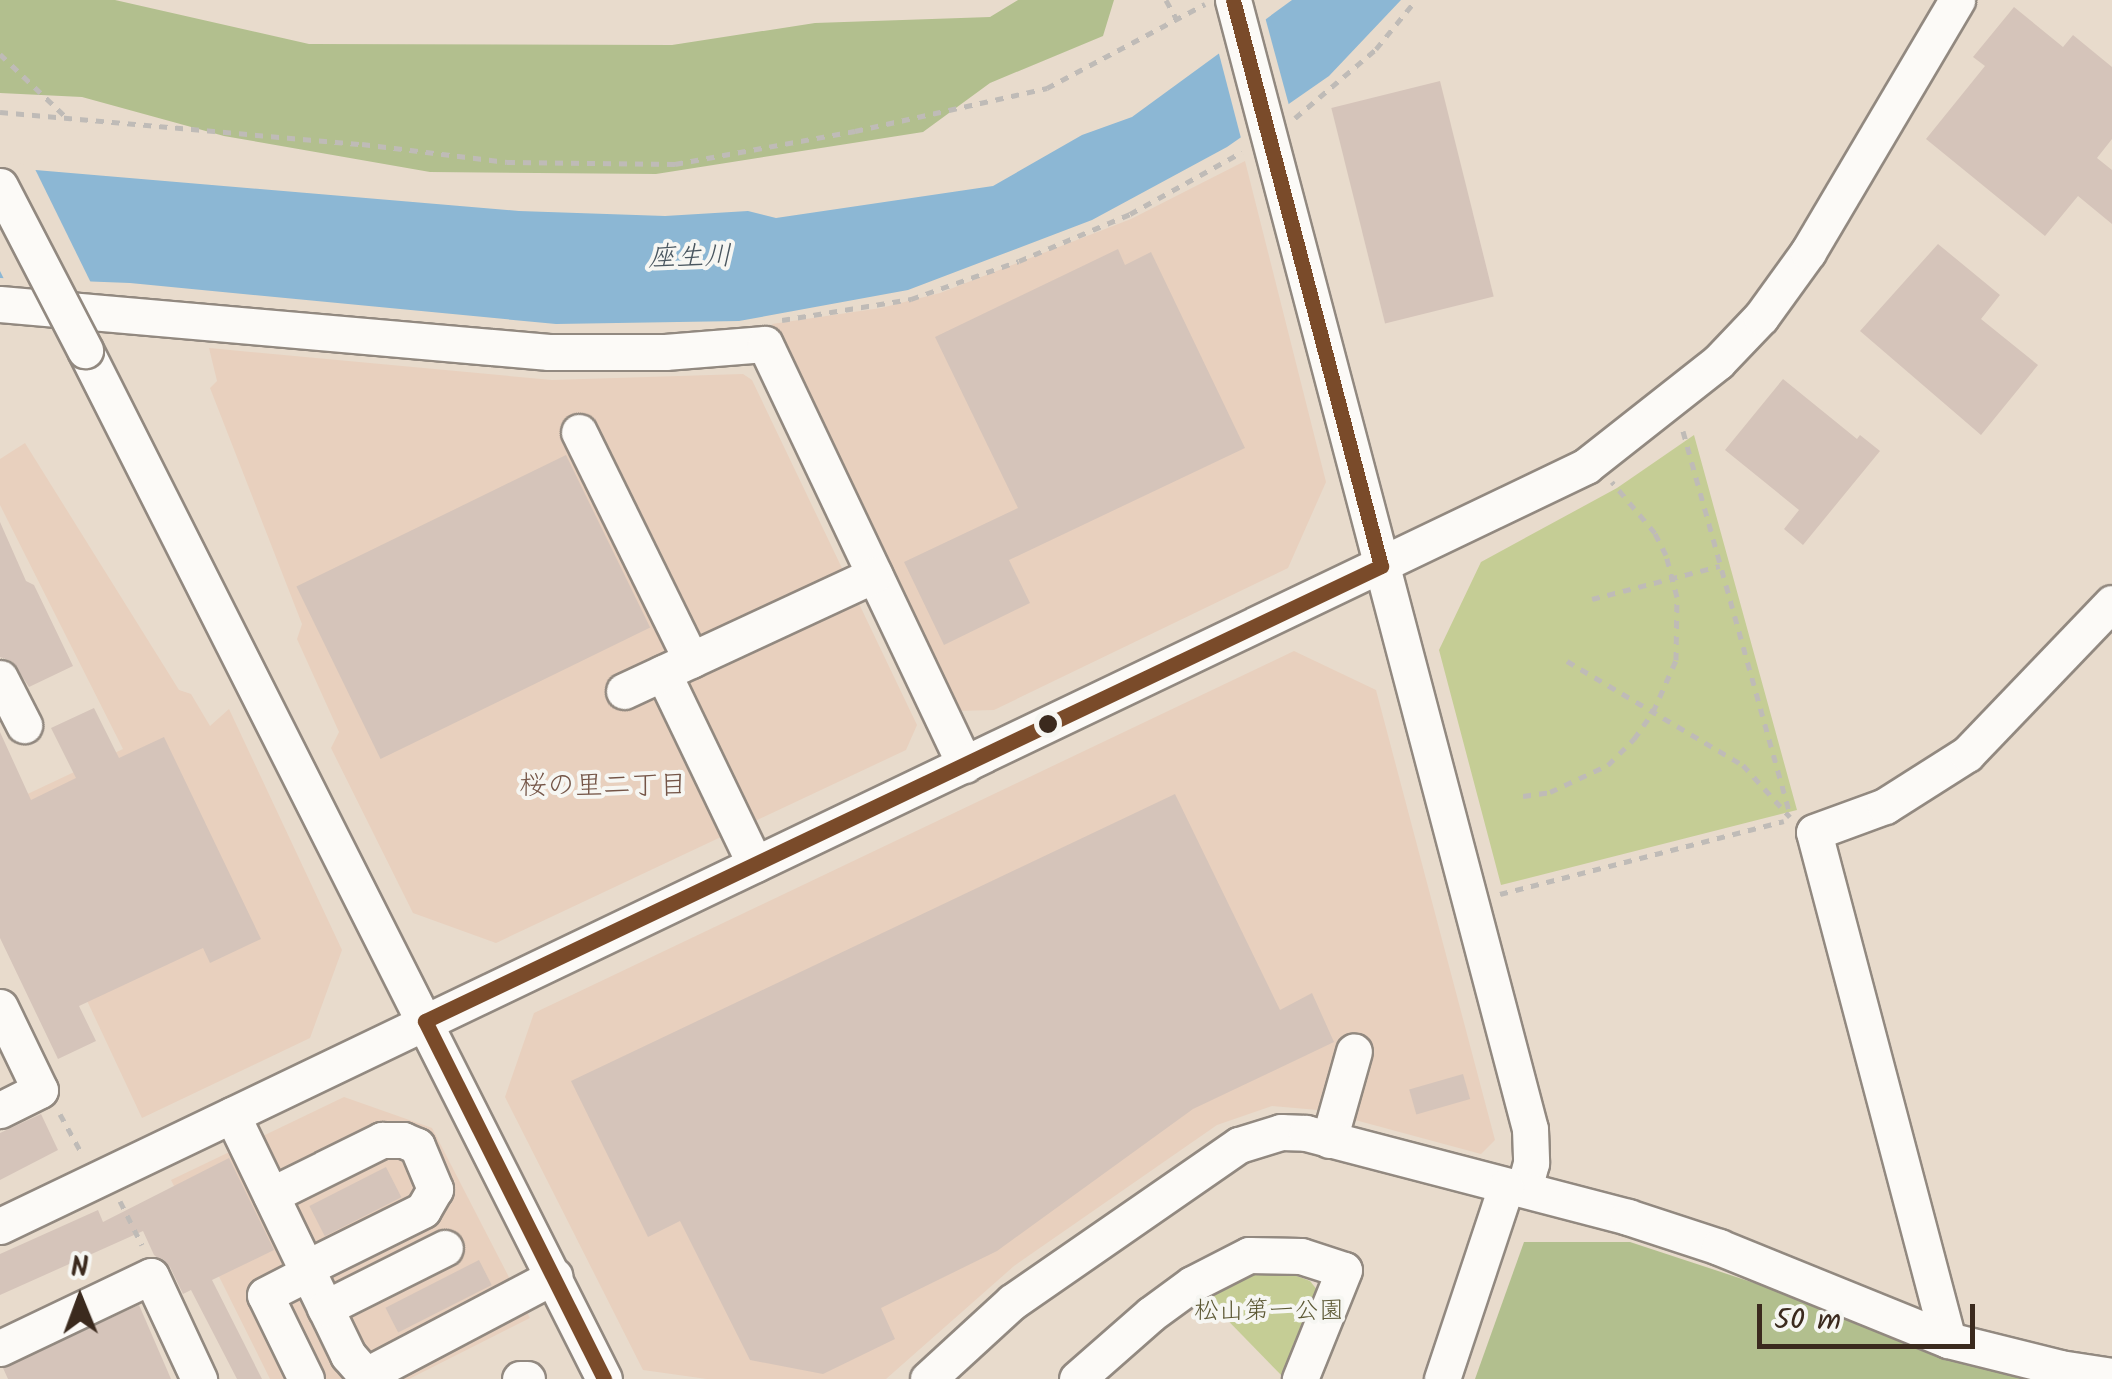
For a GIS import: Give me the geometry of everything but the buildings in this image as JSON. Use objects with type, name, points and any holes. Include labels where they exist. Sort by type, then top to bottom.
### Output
[{"type":"street","points":[[1232,0],[1530,1129],[1530,1162],[1515,1188],[1442,1379]]},
{"type":"street","points":[[0,1226],[1586,466],[1718,362],[1761,317],[1808,252],[1957,0]]},
{"type":"street","points":[[0,186],[424,1022],[568,1282],[600,1369]]},
{"type":"street","points":[[0,304],[549,352],[665,352],[765,344],[964,765]]},
{"type":"street","points":[[578,432],[756,864]]},
{"type":"street","points":[[624,691],[874,575]]},
{"type":"street","points":[[1948,1340],[1814,832],[1885,806],[1967,754],[2112,604]]},
{"type":"street","points":[[0,678],[24,726]]},
{"type":"street","points":[[0,1007],[40,1090],[0,1110]]},
{"type":"street","points":[[1330,1140],[1354,1051]]},
{"type":"street","points":[[232,1115],[357,1375],[374,1371],[568,1282]]},
{"type":"street","points":[[928,1379],[1012,1302],[1239,1145],[1281,1132],[1330,1140],[1515,1188],[1720,1247],[1948,1340],[2060,1368],[2112,1376]]},
{"type":"street","points":[[271,1195],[382,1140],[403,1140],[417,1146],[436,1189],[423,1210],[265,1295],[306,1379]]},
{"type":"street","points":[[325,1308],[445,1248]]},
{"type":"street","points":[[1077,1379],[1118,1340],[1192,1284],[1249,1256],[1301,1256],[1344,1270],[1300,1379]]},
{"type":"street","points":[[0,1348],[151,1276],[199,1379]]},
{"type":"path","points":[[1166,0],[1177,20]]},
{"type":"path","points":[[0,112],[508,162],[675,164],[854,131],[1047,88],[1212,0]]},
{"type":"path","points":[[765,344],[765,323],[911,299],[1019,261],[1130,214],[1268,134],[1376,49],[1416,0]]},
{"type":"path","points":[[0,54],[68,118]]},
{"type":"path","points":[[1682,431],[1792,819]]},
{"type":"path","points":[[1522,796],[1550,792],[1608,764],[1634,740],[1653,712],[1676,660],[1679,625],[1673,577],[1655,533],[1611,481]]},
{"type":"path","points":[[1592,598],[1720,566]]},
{"type":"path","points":[[1566,661],[1743,764],[1792,819]]},
{"type":"path","points":[[1497,894],[1792,819]]},
{"type":"path","points":[[40,1090],[54,1102],[85,1159]]},
{"type":"path","points":[[119,1198],[148,1259],[151,1276]]},
{"type":"shaded area","points":[[1245,161],[1326,482],[1288,568],[994,710],[957,711],[772,324],[881,308],[940,293],[1131,219]]},
{"type":"shaded area","points":[[209,348],[552,380],[743,374],[752,380],[917,725],[906,750],[496,943],[413,913],[331,748],[339,732],[297,639],[302,624],[210,388],[217,381]]},
{"type":"shaded area","points":[[25,443],[179,690],[191,694],[210,726],[229,709],[342,950],[310,1038],[142,1118],[0,815],[0,807],[123,749],[0,505],[0,459]]},
{"type":"shaded area","points":[[1294,651],[1376,690],[1495,1140],[1481,1154],[1318,1110],[1272,1106],[1217,1125],[1014,1266],[886,1379],[707,1379],[643,1370],[505,1097],[534,1013]]},
{"type":"shaded area","points":[[344,1097],[432,1128],[530,1318],[409,1379],[270,1379],[171,1180]]},
{"type":"green space","points":[[0,0],[115,0],[309,44],[672,45],[815,23],[990,17],[1018,0],[1114,0],[1103,36],[990,83],[923,132],[656,174],[430,172],[224,136],[82,97],[0,93]]},
{"type":"green space","points":[[1694,435],[1797,810],[1501,885],[1439,650],[1481,562],[1617,488]]},
{"type":"green space","points":[[1524,1242],[1630,1242],[2046,1379],[1475,1379]]},
{"type":"green space","name":"松山第一公園","points":[[1248,1273],[1289,1273],[1310,1281],[1318,1291],[1285,1379],[1204,1296]]},
{"type":"water","name":"座生川","points":[[1292,0],[1401,0],[1329,76],[1227,147],[1092,220],[908,290],[739,321],[556,324],[130,283],[0,278],[0,167],[519,211],[665,216],[748,211],[776,218],[993,186],[1082,135],[1132,117]]},
{"type":"pier","points":[[1265,17],[1290,109],[1242,142],[1218,50]]},
{"type":"pier","points":[[0,162],[33,165],[93,287],[6,283],[0,271]]},
{"type":"transit line","points":[[1233,0],[1381,566]]},
{"type":"transit line","points":[[425,1021],[1381,566]]},
{"type":"transit line","points":[[425,1021],[604,1379]]},
{"type":"district","name":"桜の里二丁目","points":[[603,787]]}]
